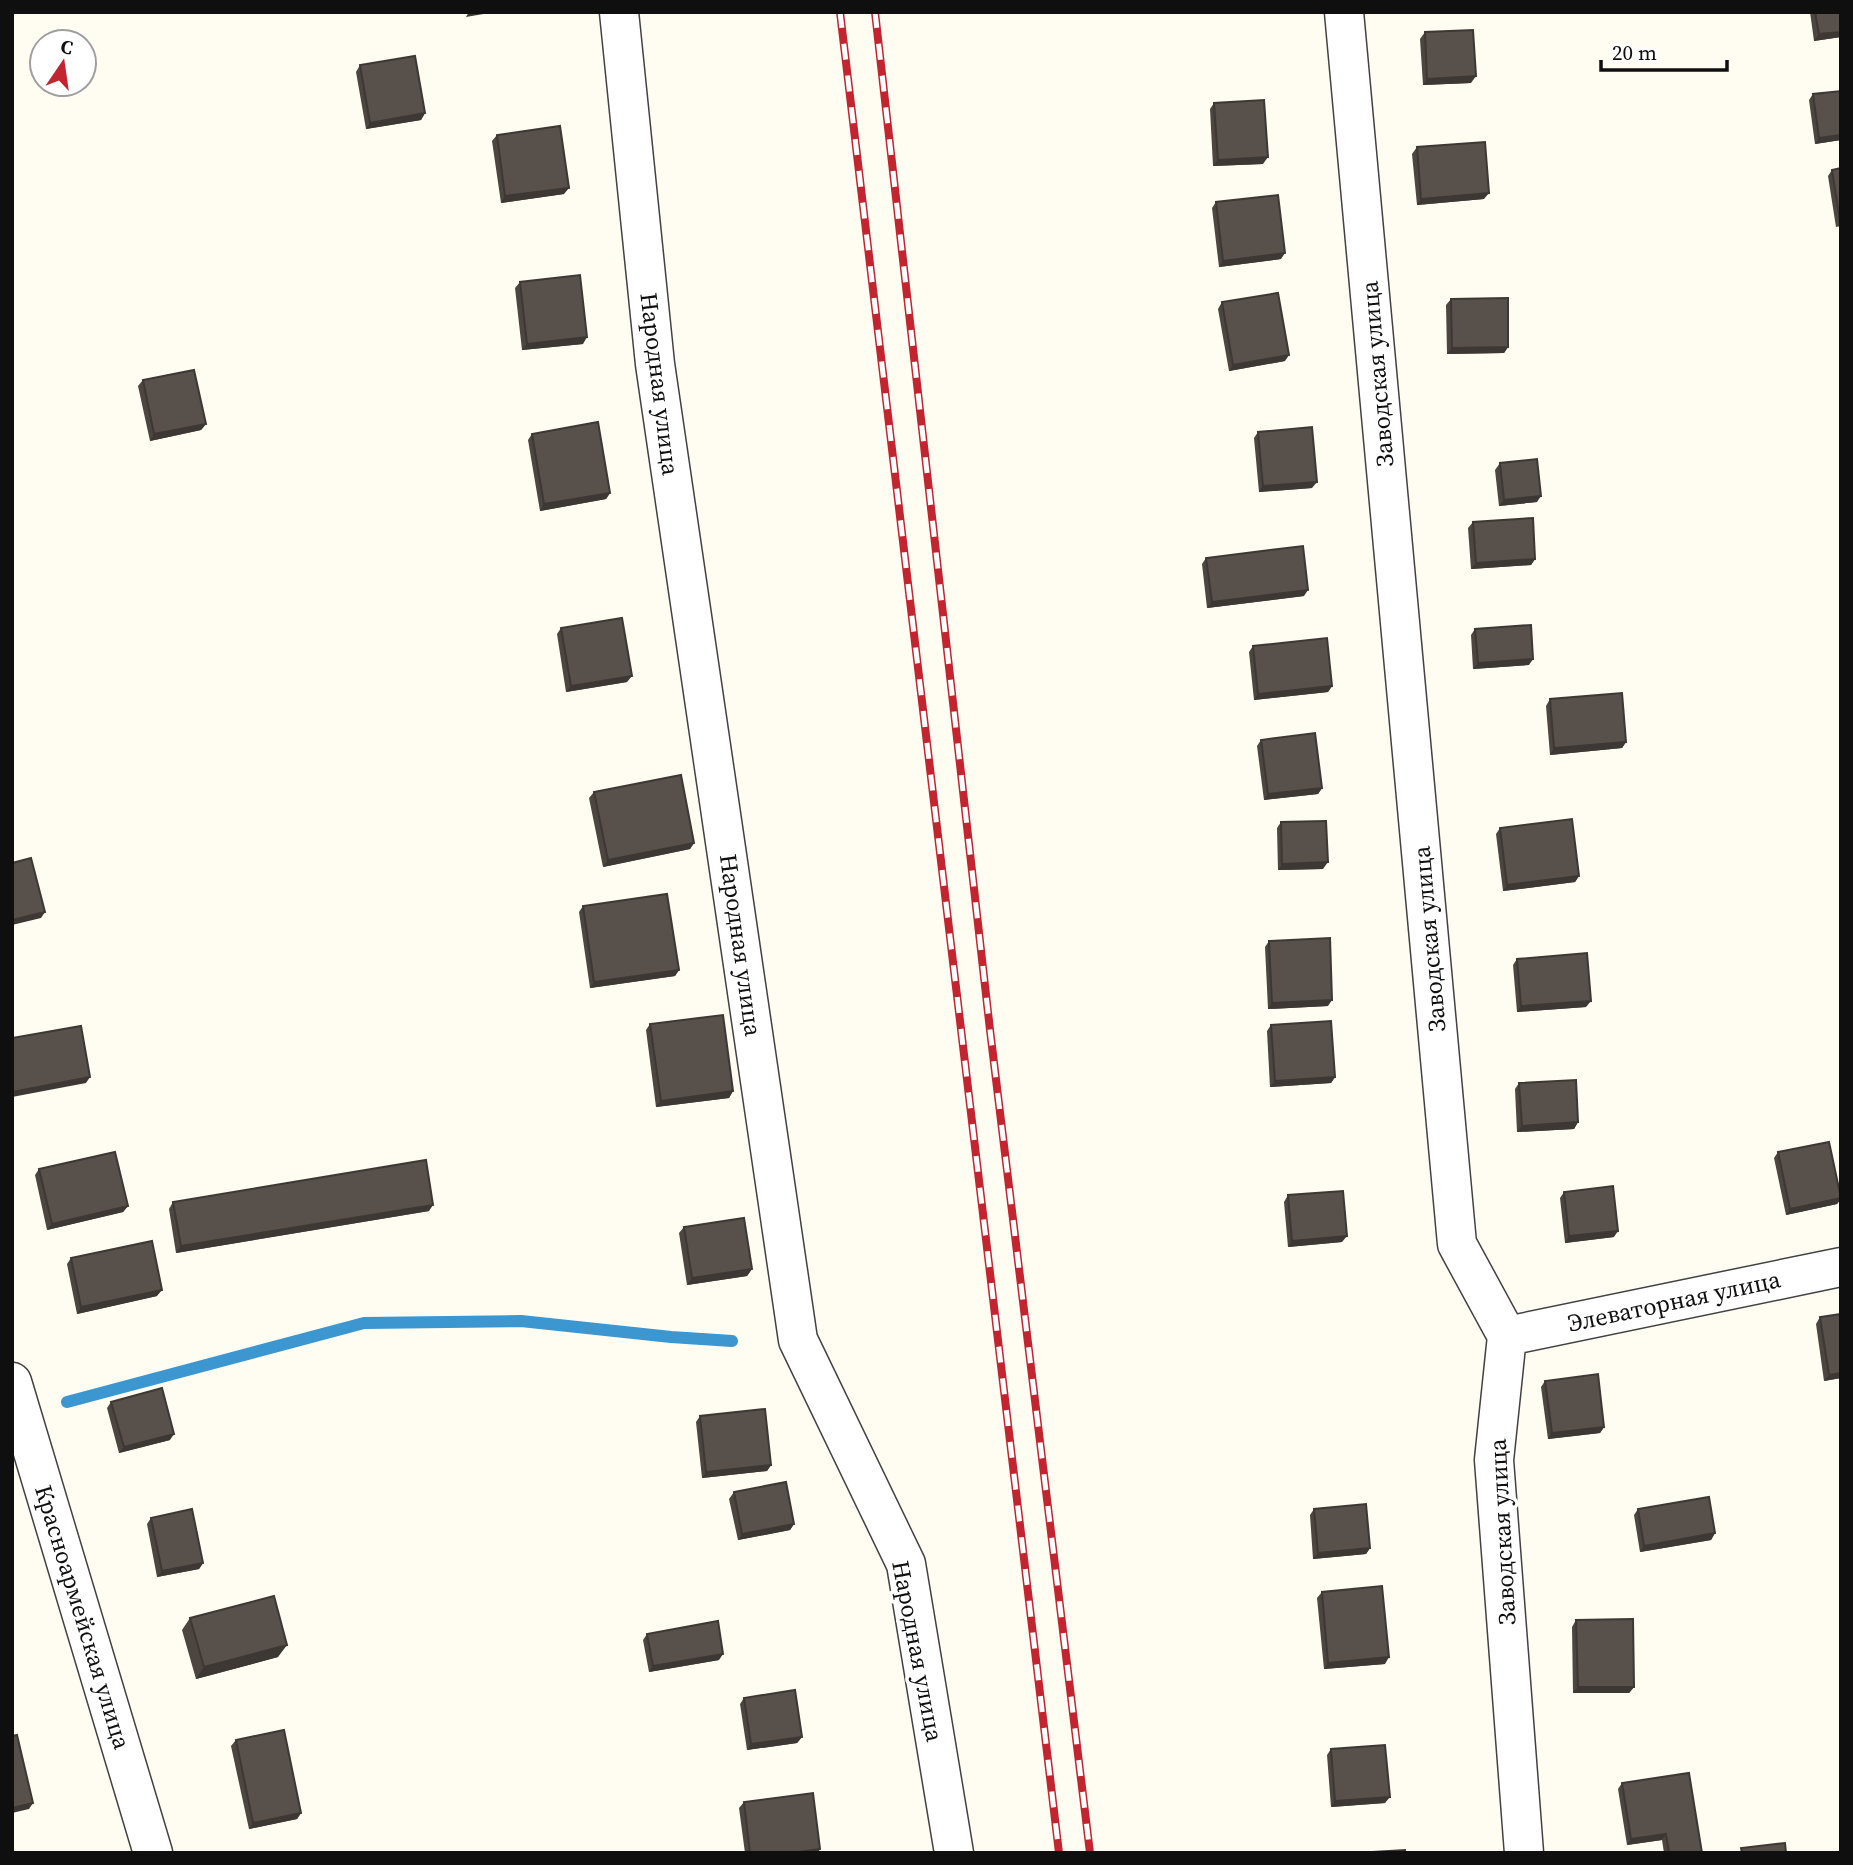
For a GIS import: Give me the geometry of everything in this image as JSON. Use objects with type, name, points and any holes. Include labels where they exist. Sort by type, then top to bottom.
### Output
[{"type":"street","name":"Народная улица","points":[[619,12],[655,365],[798,1340],[906,1564],[954,1853]]},
{"type":"street","name":"Заводская улица","points":[[1344,12],[1457,1244],[1507,1336],[1494,1460],[1524,1853]]},
{"type":"street","name":"Элеваторная улица","points":[[1507,1336],[1841,1267]]},
{"type":"street","name":"Красноармейская улица","points":[[12,1382],[153,1853]]},
{"type":"building","points":[[1815,12],[1841,12],[1841,32],[1819,34]]},
{"type":"building","points":[[1473,30],[1476,76],[1427,79],[1425,32]]},
{"type":"building","points":[[415,56],[425,113],[370,123],[360,65]]},
{"type":"building","points":[[1841,91],[1841,135],[1819,138],[1813,94]]},
{"type":"building","points":[[1264,100],[1268,157],[1218,160],[1214,103]]},
{"type":"building","points":[[560,126],[569,188],[505,196],[497,135]]},
{"type":"building","points":[[1485,142],[1489,193],[1421,199],[1417,147]]},
{"type":"building","points":[[1841,168],[1841,221],[1840,221],[1832,170]]},
{"type":"building","points":[[1278,195],[1285,253],[1223,261],[1216,202]]},
{"type":"building","points":[[580,275],[587,337],[527,344],[520,282]]},
{"type":"building","points":[[1278,293],[1289,355],[1233,365],[1222,302]]},
{"type":"building","points":[[1508,298],[1508,347],[1452,348],[1451,299]]},
{"type":"building","points":[[194,370],[206,424],[154,434],[143,380]]},
{"type":"building","points":[[598,422],[610,493],[544,504],[532,434]]},
{"type":"building","points":[[1312,427],[1317,482],[1263,486],[1258,432]]},
{"type":"building","points":[[1537,459],[1541,496],[1504,500],[1500,463]]},
{"type":"building","points":[[1533,518],[1535,559],[1476,563],[1473,522]]},
{"type":"building","points":[[1303,546],[1308,590],[1212,602],[1206,558]]},
{"type":"building","points":[[622,618],[632,676],[571,686],[561,628]]},
{"type":"building","points":[[1531,625],[1533,659],[1478,663],[1475,629]]},
{"type":"building","points":[[1327,638],[1332,686],[1258,694],[1253,646]]},
{"type":"building","points":[[1622,693],[1626,742],[1554,748],[1550,699]]},
{"type":"building","points":[[1315,733],[1322,788],[1268,794],[1261,740]]},
{"type":"building","points":[[681,775],[694,843],[608,860],[594,792]]},
{"type":"building","points":[[1572,819],[1579,876],[1507,885],[1500,828]]},
{"type":"building","points":[[1326,821],[1328,862],[1282,864],[1281,822]]},
{"type":"building","points":[[31,858],[45,912],[12,920],[12,863]]},
{"type":"building","points":[[667,894],[679,970],[594,982],[583,906]]},
{"type":"building","points":[[1330,938],[1332,1000],[1272,1003],[1269,941]]},
{"type":"building","points":[[1587,953],[1591,1001],[1521,1006],[1517,959]]},
{"type":"building","points":[[723,1015],[733,1091],[661,1101],[650,1024]]},
{"type":"building","points":[[1331,1021],[1335,1077],[1275,1081],[1271,1025]]},
{"type":"building","points":[[81,1026],[90,1077],[12,1092],[12,1038]]},
{"type":"building","points":[[1576,1080],[1578,1122],[1522,1126],[1519,1083]]},
{"type":"building","points":[[1829,1142],[1841,1198],[1790,1209],[1778,1152]]},
{"type":"building","points":[[115,1152],[128,1206],[52,1224],[39,1169]]},
{"type":"building","points":[[426,1160],[433,1205],[181,1246],[173,1202]]},
{"type":"building","points":[[1613,1186],[1618,1231],[1569,1236],[1564,1192]]},
{"type":"building","points":[[1343,1191],[1347,1236],[1292,1241],[1288,1195]]},
{"type":"building","points":[[744,1218],[752,1269],[692,1278],[684,1227]]},
{"type":"building","points":[[152,1241],[162,1290],[81,1307],[71,1258]]},
{"type":"building","points":[[1841,1314],[1841,1373],[1829,1375],[1820,1317]]},
{"type":"building","points":[[1598,1374],[1604,1427],[1552,1433],[1545,1381]]},
{"type":"building","points":[[162,1388],[174,1434],[124,1447],[111,1402]]},
{"type":"building","points":[[765,1409],[771,1465],[706,1472],[700,1416]]},
{"type":"building","points":[[786,1482],[794,1524],[742,1534],[734,1492]]},
{"type":"building","points":[[1709,1497],[1715,1533],[1644,1546],[1638,1509]]},
{"type":"building","points":[[1366,1504],[1370,1548],[1318,1553],[1314,1509]]},
{"type":"building","points":[[192,1509],[203,1563],[162,1571],[151,1518]]},
{"type":"building","points":[[1382,1586],[1389,1657],[1328,1663],[1322,1592]]},
{"type":"building","points":[[274,1596],[287,1645],[204,1667],[190,1618]]},
{"type":"building","points":[[1633,1619],[1634,1687],[1578,1687],[1576,1620]]},
{"type":"building","points":[[718,1621],[723,1654],[653,1666],[647,1634]]},
{"type":"building","points":[[795,1690],[802,1737],[751,1744],[744,1698]]},
{"type":"building","points":[[284,1730],[301,1813],[253,1823],[236,1740]]},
{"type":"building","points":[[17,1735],[33,1803],[12,1808],[12,1736]]},
{"type":"building","points":[[1385,1745],[1390,1797],[1335,1801],[1331,1749]]},
{"type":"building","points":[[1689,1773],[1702,1853],[1669,1853],[1666,1834],[1631,1839],[1622,1783]]},
{"type":"building","points":[[813,1793],[820,1849],[791,1853],[750,1853],[744,1802]]},
{"type":"building","points":[[1785,1843],[1786,1853],[1742,1853],[1741,1848]]},
{"type":"building","points":[[1405,1850],[1405,1853],[1355,1853]]},
{"type":"waterway","points":[[67,1402],[364,1323],[521,1321],[732,1341]]},
{"type":"railway","points":[[840,12],[1059,1853]]},
{"type":"railway","points":[[875,12],[990,1030],[1090,1853]]}]
